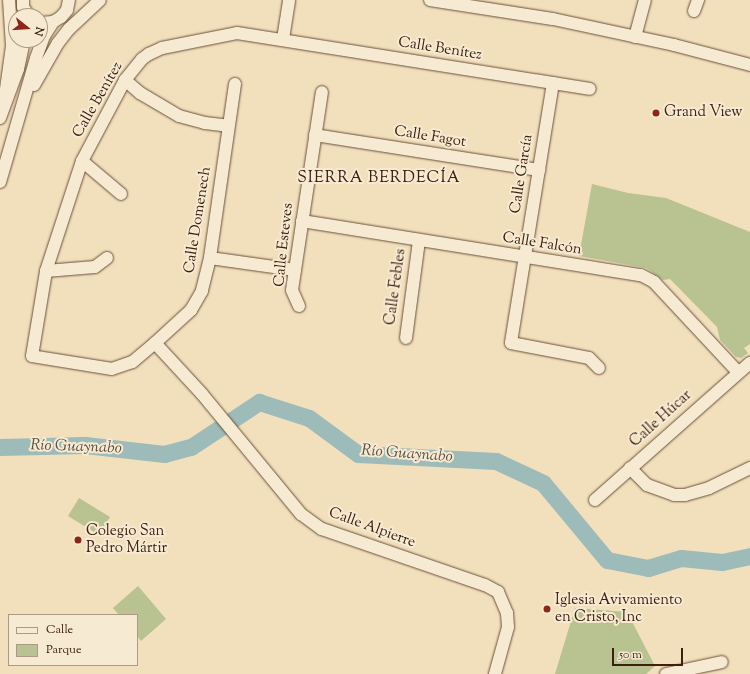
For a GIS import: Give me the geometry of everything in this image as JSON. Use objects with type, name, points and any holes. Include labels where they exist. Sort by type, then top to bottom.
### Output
[{"type":"street","points":[[0,118],[4,103],[12,46],[9,0]]},
{"type":"street","points":[[0,182],[23,108],[39,48],[44,36],[53,22],[61,17],[68,5],[78,0]]},
{"type":"street","points":[[23,108],[38,75],[58,43],[69,29],[100,0]]},
{"type":"street","points":[[283,40],[289,0]]},
{"type":"street","points":[[430,0],[553,19],[750,65]]},
{"type":"street","points":[[635,37],[645,0]]},
{"type":"street","points":[[48,22],[53,22]]},
{"type":"street","name":"Calle Benítez","points":[[155,344],[132,362],[112,369],[32,356],[46,272],[82,161],[125,80],[142,59],[162,48],[237,33],[590,89]]},
{"type":"street","points":[[4,103],[18,69],[22,48]]},
{"type":"street","points":[[125,80],[140,93],[179,116],[205,123],[228,126]]},
{"type":"street","name":"Calle García","points":[[552,83],[511,343],[589,358],[599,368]]},
{"type":"street","name":"Calle Domenech","points":[[155,344],[191,310],[202,291],[210,258],[235,84]]},
{"type":"street","name":"Calle Esteves","points":[[299,306],[292,290],[322,92]]},
{"type":"street","name":"Calle Fagot","points":[[315,135],[539,170]]},
{"type":"street","points":[[82,161],[121,194]]},
{"type":"street","name":"Calle Falcón","points":[[302,221],[641,275],[654,282],[738,372]]},
{"type":"street","name":"Calle Febles","points":[[406,338],[419,240]]},
{"type":"street","points":[[46,272],[95,267],[108,258]]},
{"type":"street","points":[[210,258],[295,270]]},
{"type":"street","name":"Calle Alpierre","points":[[155,344],[202,394],[301,514],[322,529],[485,585],[498,592],[507,613],[508,627],[495,674]]},
{"type":"street","name":"Calle Húcar","points":[[595,500],[738,372],[750,363]]},
{"type":"street","points":[[630,468],[647,485],[674,495],[685,495],[709,488],[750,468]]},
{"type":"street","points":[[666,674],[722,662]]},
{"type":"green space","points":[[592,184],[628,193],[666,198],[750,232],[750,344],[744,348],[748,353],[741,358],[736,357],[720,340],[717,327],[670,279],[663,280],[646,268],[579,256]]},
{"type":"green space","points":[[79,498],[110,517],[99,535],[68,516]]},
{"type":"green space","points":[[138,586],[166,619],[141,641],[138,637],[138,614],[118,614],[113,608]]},
{"type":"green space","points":[[575,608],[627,612],[655,666],[646,674],[555,674]]},
{"type":"waterway","name":"Río Guaynabo","points":[[0,447],[85,445],[164,454],[191,447],[259,402],[309,418],[358,454],[496,461],[543,483],[607,560],[648,568],[681,558],[722,562],[750,556]]},
{"type":"place","name":"Grand View","points":[[656,113]]},
{"type":"place","name":"Colegio San Pedro Mártir","points":[[78,540]]},
{"type":"place","name":"Iglesia Avivamiento en Cristo, Inc","points":[[547,609]]},
{"type":"district","name":"SIERRA BERDECÍA","points":[[379,179]]}]
